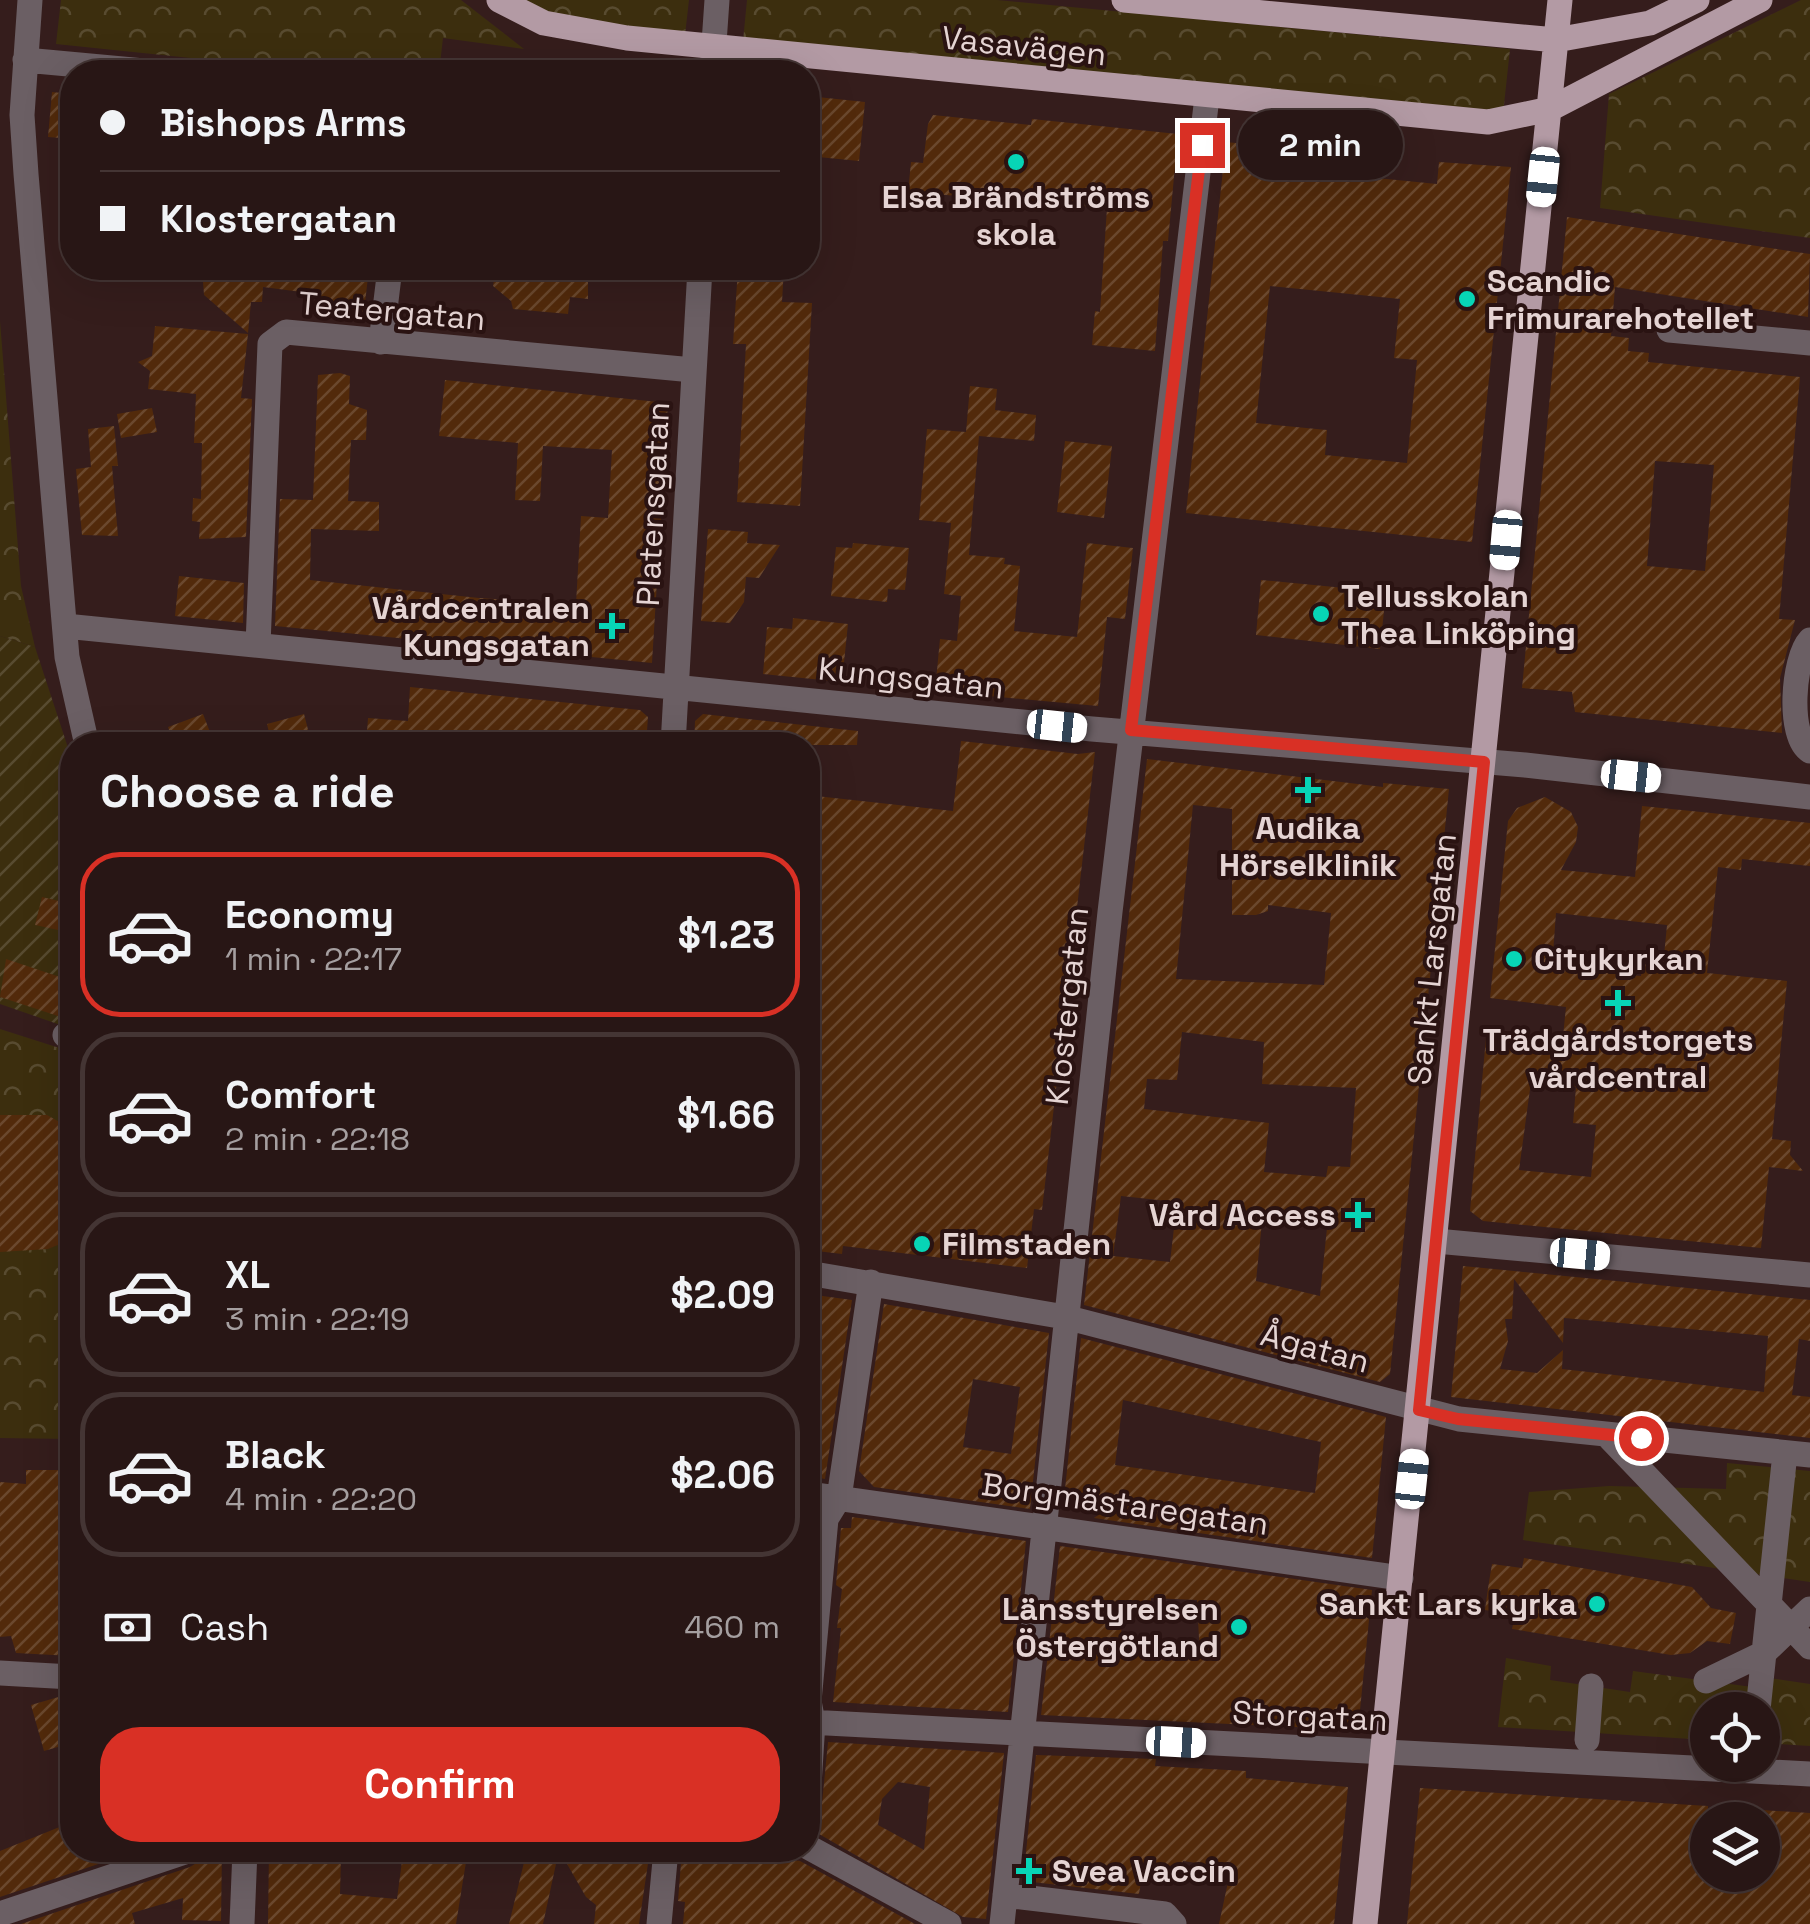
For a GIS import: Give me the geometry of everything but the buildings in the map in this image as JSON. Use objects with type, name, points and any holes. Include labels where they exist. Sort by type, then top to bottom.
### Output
[{"type":"main road","name":"Vasavägen","points":[[499,0],[544,23],[712,60]]},
{"type":"main road","name":"Vasavägen","points":[[1124,0],[1220,5],[1556,40],[1650,23],[1697,0]]},
{"type":"main road","name":"Sankt Larsgatan","points":[[1365,1924],[1560,0]]},
{"type":"main road","name":"Vasavägen","points":[[820,68],[1488,122],[1550,109],[1760,0]]},
{"type":"street","points":[[30,0],[25,60],[26,174],[70,676],[84,732]]},
{"type":"street","points":[[712,60],[717,0]]},
{"type":"street","points":[[25,60],[60,63]]},
{"type":"street","name":"Klostergatan","points":[[1002,1924],[1065,1317],[1207,97]]},
{"type":"street","points":[[381,342],[389,280]]},
{"type":"street","name":"Platensgatan","points":[[673,732],[699,280]]},
{"type":"street","points":[[1669,330],[1810,344]]},
{"type":"street","name":"Teatergatan","points":[[258,645],[270,344],[286,332],[693,370]]},
{"type":"street","name":"Kungsgatan","points":[[65,626],[1807,796]]},
{"type":"street","points":[[1807,796],[1810,751],[1800,746],[1795,732],[1800,658],[1810,640]]},
{"type":"street","points":[[1436,1241],[1810,1275]]},
{"type":"street","name":"Ågatan","points":[[820,1275],[1065,1317],[1419,1410],[1458,1428],[1606,1434],[1798,1454]]},
{"type":"street","points":[[820,1584],[826,1519],[839,1498],[871,1282]]},
{"type":"street","points":[[1606,1434],[1801,1637]]},
{"type":"street","points":[[1760,1692],[1769,1605],[1798,1454]]},
{"type":"street","name":"Borgmästaregatan","points":[[820,1496],[1401,1578]]},
{"type":"street","points":[[1706,1681],[1801,1637],[1810,1608]]},
{"type":"street","points":[[0,1674],[60,1676]]},
{"type":"street","points":[[1588,1740],[1591,1686]]},
{"type":"street","name":"Storgatan","points":[[820,1723],[1023,1736],[1690,1765]]},
{"type":"street","name":"Storgatan","points":[[1780,1771],[1810,1774]]},
{"type":"street","points":[[820,1854],[949,1924]]},
{"type":"street","points":[[0,1914],[156,1862]]},
{"type":"street","points":[[242,1924],[245,1862]]},
{"type":"street","points":[[659,1924],[665,1862]]},
{"type":"street","points":[[1005,1895],[1165,1914],[1174,1924]]},
{"type":"green space","points":[[61,0],[461,0],[524,49],[443,38],[440,60],[210,60],[56,44]]},
{"type":"green space","points":[[512,0],[689,0],[685,35],[568,21]]},
{"type":"green space","points":[[747,0],[997,0],[1510,49],[1503,114],[743,41]]},
{"type":"green space","points":[[1801,0],[1810,0],[1810,238],[1600,208],[1609,94]]},
{"type":"green space","points":[[0,321],[21,586],[35,647],[0,636]]},
{"type":"green space","points":[[0,636],[35,647],[63,732],[60,1025],[0,1004]]},
{"type":"green space","points":[[0,1029],[60,1048],[60,1439],[0,1438]]},
{"type":"green space","points":[[1727,1463],[1810,1471],[1810,1582],[1523,1540],[1529,1492],[1609,1486],[1726,1489]]},
{"type":"green space","points":[[1506,1658],[1551,1666],[1550,1680],[1630,1692],[1633,1671],[1767,1689],[1769,1678],[1810,1684],[1810,1746],[1780,1744],[1780,1692],[1690,1692],[1690,1739],[1498,1727]]},
{"type":"place","name":"Elsa Brändströms skola","points":[[1016,162]]},
{"type":"place","name":"Scandic Frimurarehotellet","points":[[1467,299]]},
{"type":"place","name":"Tellusskolan Thea Linköping","points":[[1321,614]]},
{"type":"place","name":"Vårdcentralen Kungsgatan","points":[[612,626]]},
{"type":"place","name":"Audika Hörselklinik","points":[[1308,790]]},
{"type":"place","name":"Citykyrkan","points":[[1514,959]]},
{"type":"place","name":"Trädgårdstorgets vårdcentral","points":[[1618,1003]]},
{"type":"place","name":"Vård Access","points":[[1358,1215]]},
{"type":"place","name":"Filmstaden","points":[[922,1244]]},
{"type":"place","name":"Sankt Lars kyrka","points":[[1597,1604]]},
{"type":"place","name":"Länsstyrelsen Östergötland","points":[[1239,1627]]},
{"type":"place","name":"Svea Vaccin","points":[[1029,1871]]},
{"type":"route","points":[[1202,145],[1131,730],[1484,762],[1419,1410],[1458,1419],[1641,1438]]}]
